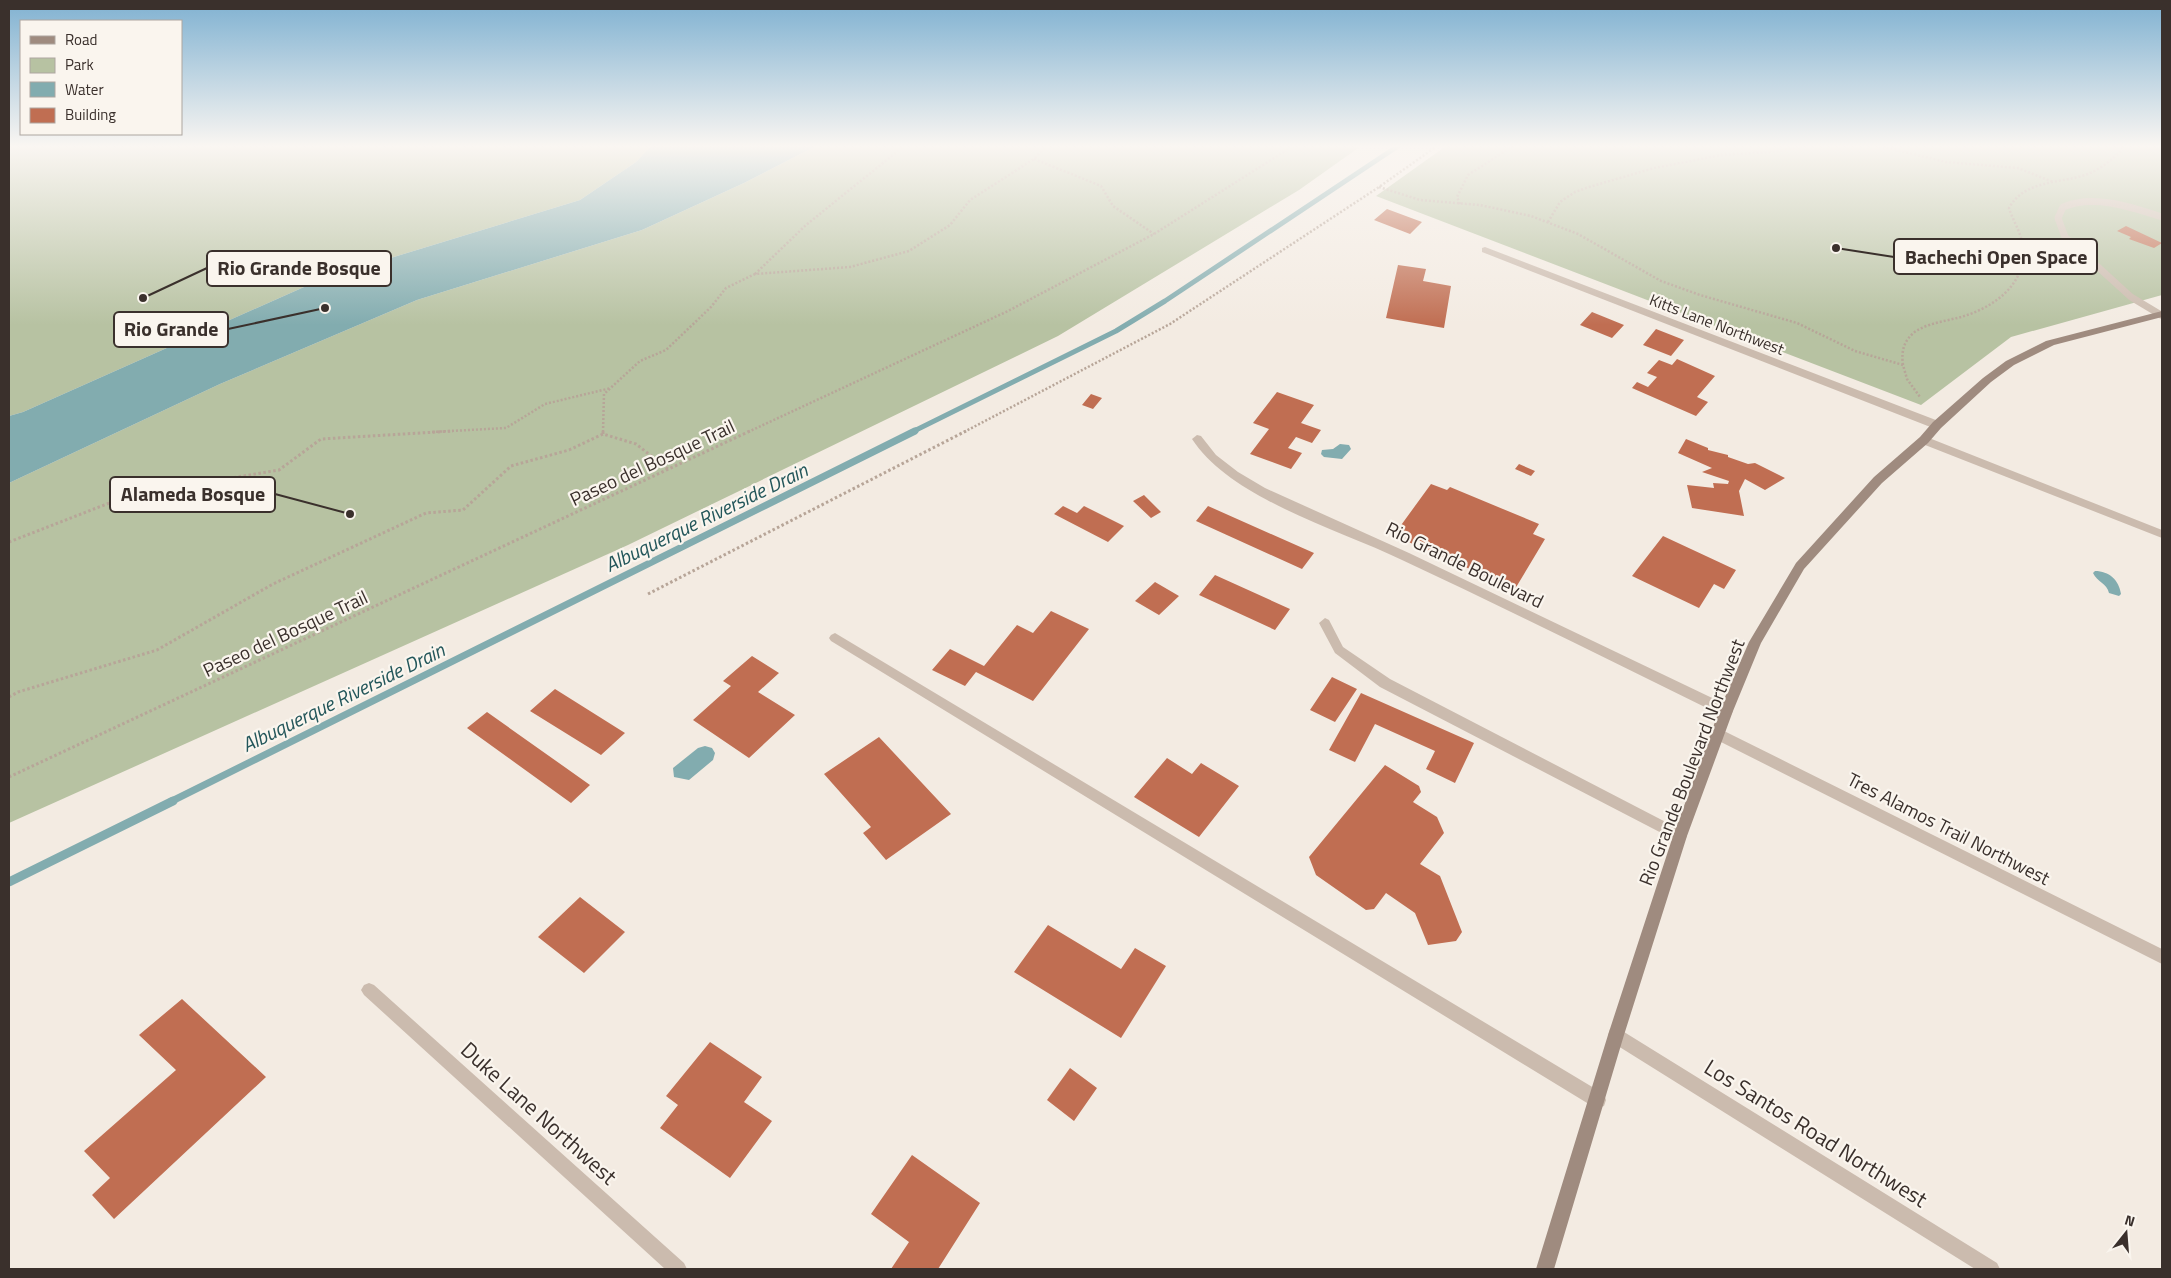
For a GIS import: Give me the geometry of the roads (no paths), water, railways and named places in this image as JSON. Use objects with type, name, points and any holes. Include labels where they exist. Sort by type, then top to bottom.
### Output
[{"type":"street","name":"Kitts Lane Northwest","points":[[1486,250],[1937,425]]},
{"type":"street","name":"Rio Grande Boulevard Northwest","points":[[1545,1269],[1598,1100],[1616,1035],[1680,836],[1726,710],[1755,642],[1800,566],[1878,480],[1924,440],[1937,425],[1987,380],[2010,363],[2050,344],[2162,314]]},
{"type":"street","name":"Rio Grande Boulevard","points":[[1197,439],[1204,452],[1220,466],[1262,491],[1305,513],[1377,542],[1726,710]]},
{"type":"street","points":[[1924,440],[2162,534]]},
{"type":"street","points":[[1325,623],[1339,650],[1385,684],[1680,836]]},
{"type":"street","points":[[835,638],[1598,1100]]},
{"type":"street","name":"Tres Alamos Trail Northwest","points":[[1718,734],[2162,957]]},
{"type":"street","name":"Duke Lane Northwest","points":[[369,990],[678,1269]]},
{"type":"street","name":"Los Santos Road Northwest","points":[[1616,1035],[1991,1269]]},
{"type":"lane","points":[[2067,206],[2061,209],[2057,217],[2058,225],[2065,237],[2131,298],[2162,314]]},
{"type":"lane","points":[[2125,206],[2162,217]]},
{"type":"water","points":[[562,206],[695,206],[642,230],[417,300],[220,384],[9,483],[9,416],[23,412],[322,279]]},
{"type":"water","points":[[1340,444],[1349,445],[1351,449],[1342,459],[1324,457],[1321,454],[1322,450],[1333,449]]},
{"type":"water","points":[[2100,571],[2112,577],[2118,584],[2121,594],[2119,596],[2109,593],[2093,573]]},
{"type":"water","points":[[705,746],[712,748],[715,753],[713,760],[689,780],[674,777],[673,768],[698,748]]},
{"type":"waterway","name":"Albuquerque Riverside Drain","points":[[912,432],[1116,331],[1165,301],[1308,206]]},
{"type":"waterway","name":"Albuquerque Riverside Drain","points":[[170,802],[915,431]]},
{"type":"waterway","name":"Albuquerque Riverside Drain","points":[[9,882],[173,801]]},
{"type":"place","name":"Bachechi Open Space","points":[[1836,248]]},
{"type":"place","name":"Rio Grande Bosque","points":[[143,298]]},
{"type":"place","name":"Rio Grande","points":[[325,308]]},
{"type":"place","name":"Alameda Bosque","points":[[350,514]]}]
